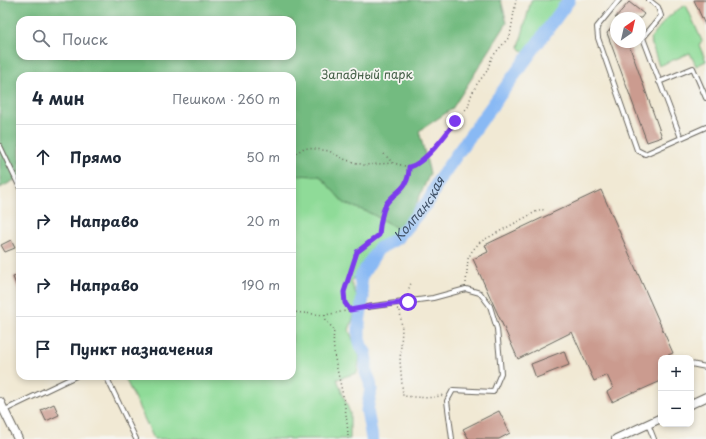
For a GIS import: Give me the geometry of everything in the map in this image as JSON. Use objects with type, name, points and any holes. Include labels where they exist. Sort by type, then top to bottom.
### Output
[{"type":"street","points":[[694,403],[706,397]]},
{"type":"street","points":[[0,402],[18,439]]},
{"type":"street","points":[[616,439],[658,419]]},
{"type":"lane","points":[[619,0],[598,27],[598,38],[637,150],[645,154],[706,127]]},
{"type":"lane","points":[[649,0],[658,7],[661,16],[643,38],[681,138]]},
{"type":"lane","points":[[659,82],[693,68],[706,98]]},
{"type":"lane","points":[[0,146],[16,180]]},
{"type":"lane","points":[[367,307],[434,298],[466,289],[480,293],[490,306],[497,329],[501,374],[493,392],[453,390],[447,402],[452,439]]},
{"type":"lane","points":[[694,365],[706,367]]},
{"type":"lane","points":[[4,411],[68,380]]},
{"type":"lane","points":[[108,380],[136,439]]},
{"type":"lane","points":[[648,424],[654,439]]},
{"type":"path","points":[[296,153],[304,148],[316,149],[329,151],[346,160],[364,165],[393,163],[409,167],[415,166],[445,136],[455,121],[468,107],[471,96],[477,84],[488,71],[492,57],[510,36],[516,0]]},
{"type":"path","points":[[384,154],[393,163]]},
{"type":"path","points":[[350,310],[345,303],[344,292],[357,252],[379,235],[383,211],[391,198],[405,185],[409,167]]},
{"type":"path","points":[[466,289],[468,259],[472,251],[480,242],[541,209],[546,211]]},
{"type":"path","points":[[408,302],[407,293],[411,283]]},
{"type":"path","points":[[390,305],[400,310],[402,329],[400,361],[403,396],[421,398],[439,397],[453,390]]},
{"type":"path","points":[[296,312],[325,315],[367,307]]},
{"type":"path","points":[[325,315],[326,320],[334,330],[333,337],[335,359],[344,402],[348,439]]},
{"type":"green space","name":"Западный парк","points":[[0,0],[501,0],[507,23],[452,109],[419,131],[430,173],[404,232],[370,213],[344,203],[320,176],[296,175],[296,72],[16,72],[16,179],[0,188]]},
{"type":"green space","points":[[531,0],[564,0],[525,54],[519,47]]},
{"type":"green space","points":[[686,5],[702,41],[699,45],[706,61],[696,66],[690,53],[659,66],[650,39],[670,16]]},
{"type":"green space","points":[[296,175],[320,176],[344,203],[370,213],[404,232],[376,247],[351,282],[359,301],[349,330],[360,357],[357,373],[337,379],[350,413],[350,439],[154,439],[126,380],[296,380]]},
{"type":"building","points":[[694,0],[706,0],[706,27]]},
{"type":"building","points":[[629,2],[642,12],[620,12]]},
{"type":"building","points":[[610,30],[610,41],[607,33]]},
{"type":"building","points":[[613,48],[630,48],[662,137],[647,142]]},
{"type":"building","points":[[601,190],[673,353],[668,355],[658,355],[658,382],[612,402],[607,392],[613,388],[607,375],[594,381],[572,332],[518,359],[473,259],[488,252],[485,245]]},
{"type":"building","points":[[11,240],[15,248],[5,252],[1,245]]},
{"type":"building","points":[[16,276],[16,285],[13,277]]},
{"type":"building","points":[[564,351],[569,365],[536,378],[531,364]]},
{"type":"building","points":[[54,404],[59,415],[46,421],[41,410]]},
{"type":"building","points":[[499,411],[510,433],[499,439],[469,439],[463,429]]},
{"type":"waterway","name":"Колпанская","points":[[372,439],[367,410],[371,389],[366,372],[366,354],[361,346],[359,338],[359,323],[363,297],[360,278],[378,249],[397,238],[430,199],[437,183],[457,154],[569,0]]},
{"type":"route","points":[[408,302],[350,310],[345,303],[344,292],[357,252],[379,235],[383,211],[391,198],[405,185],[409,167],[415,166],[428,154],[445,136],[455,121]]}]
